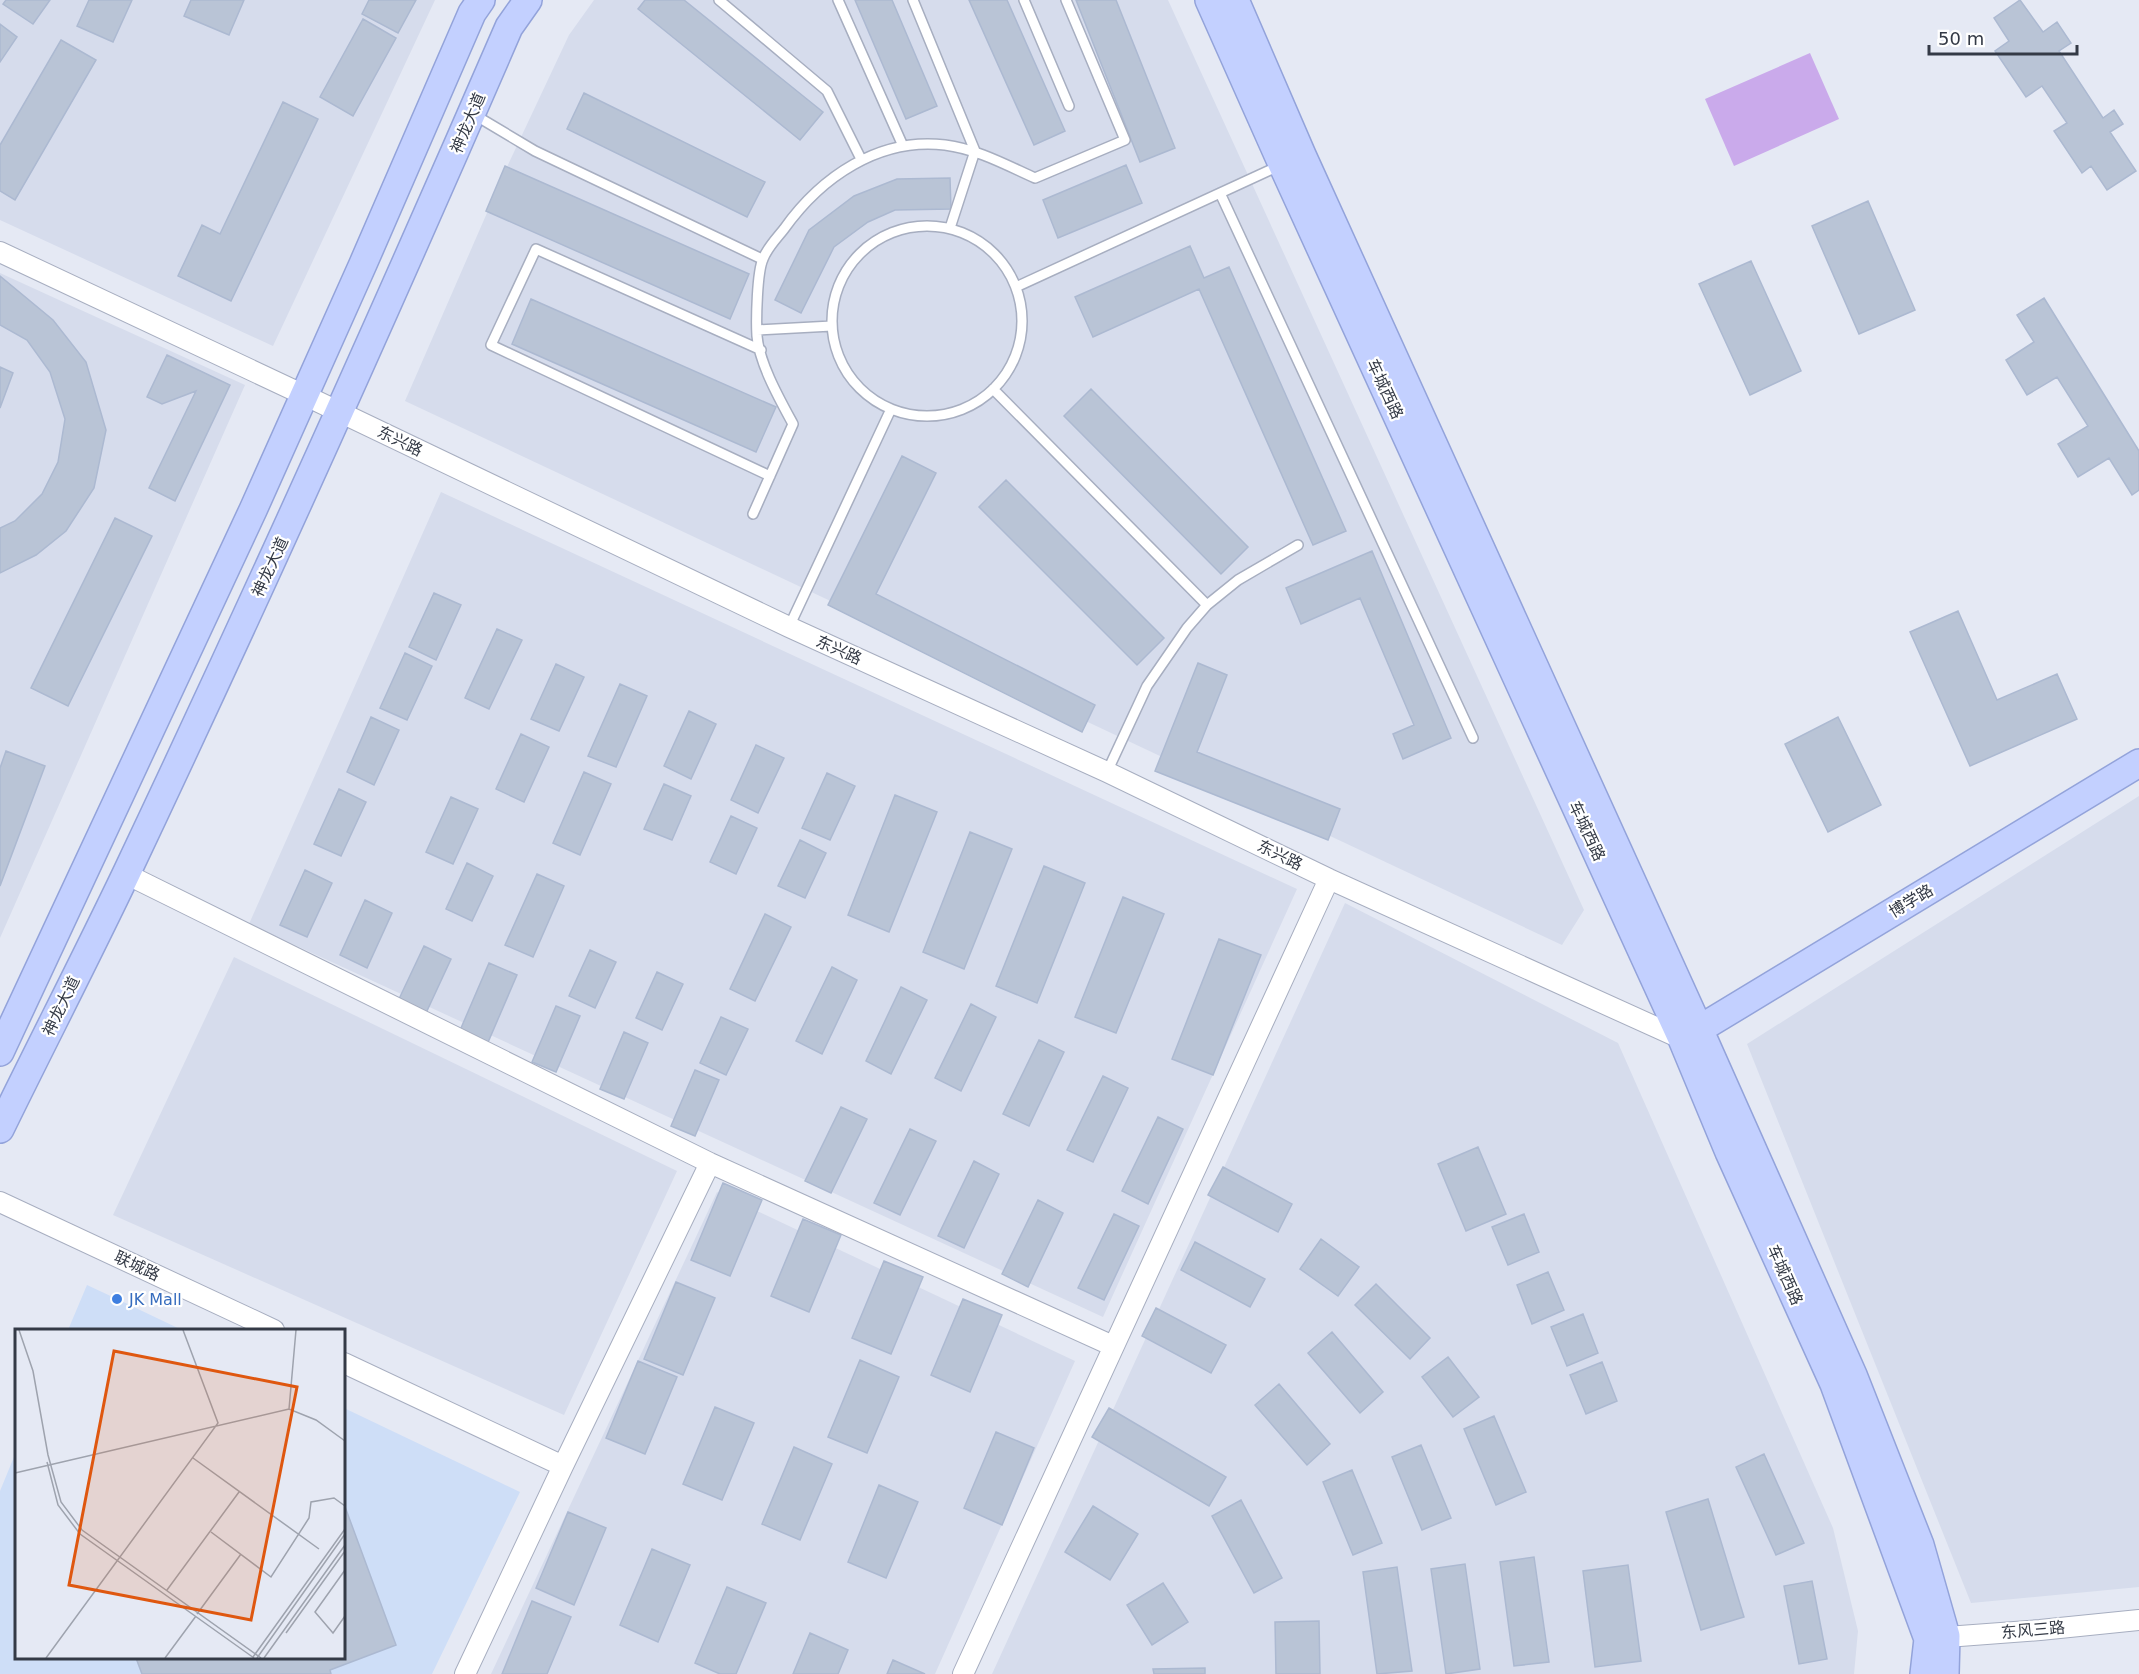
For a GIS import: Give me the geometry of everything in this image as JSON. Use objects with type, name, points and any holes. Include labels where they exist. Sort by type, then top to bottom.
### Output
[{"type":"main road","points":[[0,1052],[253,510],[368,254],[472,13],[482,0]]},
{"type":"main road","name":"神龙大道","points":[[0,1129],[126,874],[282,541],[400,280],[509,27],[528,0]]},
{"type":"main road","name":"车城西路","points":[[1209,0],[1292,159],[1691,1034],[1853,1375],[1920,1545],[1945,1674]]},
{"type":"main road","name":"车城西路","points":[[1235,0],[1292,159]]},
{"type":"main road","name":"博学路","points":[[1691,1034],[2139,763]]},
{"type":"main road","name":"车城西路","points":[[1924,1674],[1937,1638]]},
{"type":"street","name":"东兴路","points":[[0,252],[789,627],[1107,772],[1329,879],[1691,1034]]},
{"type":"street","points":[[126,874],[710,1163],[1113,1346]]},
{"type":"street","points":[[963,1674],[1329,879]]},
{"type":"street","points":[[465,1674],[710,1163]]},
{"type":"street","name":"联城路","points":[[0,1202],[272,1329]]},
{"type":"street","points":[[345,1363],[563,1466]]},
{"type":"street","name":"东风三路","points":[[1937,1638],[2139,1620]]},
{"type":"lane","points":[[719,0],[827,91],[861,159]]},
{"type":"lane","points":[[838,0],[903,147]]},
{"type":"lane","points":[[913,0],[975,151],[950,228]]},
{"type":"lane","points":[[1024,0],[1069,106]]},
{"type":"lane","points":[[753,514],[793,424],[768,374],[757,338],[762,259],[800,206],[835,175],[861,159],[903,147],[944,145],[975,151],[1035,178],[1125,140],[1066,0]]},
{"type":"lane","points":[[472,113],[535,151],[762,259]]},
{"type":"lane","points":[[1016,287],[1292,159]]},
{"type":"lane","points":[[1220,193],[1473,738]]},
{"type":"lane","points":[[925,225],[950,228],[978,240],[1001,260],[1016,287],[1022,308],[1022,330],[1017,352],[1008,372],[993,389],[976,402],[956,412],[934,416],[912,415],[891,409],[872,399],[856,384],[844,367],[836,347],[832,326],[834,300],[843,276],[857,255],[877,239],[900,229],[925,225]]},
{"type":"lane","points":[[761,350],[536,249],[491,345],[770,476]]},
{"type":"lane","points":[[758,330],[832,326]]},
{"type":"lane","points":[[993,389],[1207,605]]},
{"type":"lane","points":[[789,627],[891,409]]},
{"type":"lane","points":[[1107,772],[1147,686],[1187,628],[1207,605],[1238,580],[1298,545]]},
{"type":"shaded area","points":[[0,0],[435,0],[273,346],[0,220]]},
{"type":"shaded area","points":[[594,0],[1168,0],[1584,910],[1562,945],[405,401],[507,167],[569,35]]},
{"type":"shaded area","points":[[1810,53],[1839,119],[1734,166],[1705,99]]},
{"type":"shaded area","points":[[0,273],[245,385],[0,938]]},
{"type":"shaded area","points":[[441,492],[1297,889],[1103,1317],[249,924]]},
{"type":"shaded area","points":[[2139,796],[2139,1587],[1971,1603],[1747,1044]]},
{"type":"shaded area","points":[[1345,903],[1618,1043],[1833,1528],[1858,1631],[1854,1674],[992,1674]]},
{"type":"shaded area","points":[[234,957],[677,1171],[564,1415],[113,1215]]},
{"type":"shaded area","points":[[717,1192],[1075,1361],[935,1674],[491,1674]]},
{"type":"shaded area","points":[[87,1285],[180,1329],[68,1329]]},
{"type":"shaded area","points":[[345,1408],[520,1492],[432,1674],[0,1674],[0,1491],[15,1454],[15,1659],[345,1659]]},
{"type":"building","points":[[6,0],[50,0],[33,24],[3,4]]},
{"type":"building","points":[[89,0],[132,0],[113,42],[77,26]]},
{"type":"building","points":[[191,0],[244,0],[229,35],[184,16]]},
{"type":"building","points":[[369,0],[416,0],[398,33],[362,14]]},
{"type":"building","points":[[645,0],[684,0],[823,112],[800,140],[638,9]]},
{"type":"building","points":[[855,0],[892,0],[937,106],[906,119]]},
{"type":"building","points":[[969,0],[1007,0],[1065,131],[1034,145]]},
{"type":"building","points":[[1076,0],[1116,0],[1175,148],[1140,162]]},
{"type":"building","points":[[2020,0],[2043,32],[2057,22],[2071,43],[2059,51],[2103,118],[2114,110],[2123,124],[2110,132],[2136,171],[2107,190],[2091,166],[2082,173],[2054,131],[2067,123],[2042,86],[2026,97],[1995,51],[2009,41],[1994,18]]},
{"type":"building","points":[[363,19],[396,38],[353,116],[320,97]]},
{"type":"building","points":[[0,24],[17,37],[0,62]]},
{"type":"building","points":[[61,40],[96,60],[15,200],[0,191],[0,145]]},
{"type":"building","points":[[584,93],[765,182],[747,217],[567,129]]},
{"type":"building","points":[[283,102],[318,119],[231,301],[178,276],[202,225],[220,234]]},
{"type":"building","points":[[1126,165],[1142,203],[1058,238],[1043,200]]},
{"type":"building","points":[[505,166],[749,274],[730,319],[486,211]]},
{"type":"building","points":[[950,178],[951,209],[895,210],[868,222],[834,247],[801,313],[775,300],[809,230],[854,196],[897,179]]},
{"type":"building","points":[[1868,201],[1915,310],[1859,334],[1812,226]]},
{"type":"building","points":[[1190,246],[1204,278],[1229,267],[1346,531],[1313,545],[1199,289],[1093,337],[1075,297]]},
{"type":"building","points":[[1751,261],[1801,371],[1750,395],[1699,284]]},
{"type":"building","points":[[0,276],[53,320],[86,362],[106,430],[94,488],[66,531],[36,555],[0,573],[0,528],[15,521],[42,494],[58,462],[65,419],[50,372],[27,340],[0,325]]},
{"type":"building","points":[[2044,298],[2139,451],[2139,490],[2132,495],[2109,458],[2078,477],[2058,444],[2088,426],[2057,377],[2027,395],[2006,360],[2034,342],[2017,315]]},
{"type":"building","points":[[531,299],[776,407],[756,452],[512,344]]},
{"type":"building","points":[[167,355],[230,385],[175,501],[149,488],[196,391],[162,404],[147,397]]},
{"type":"building","points":[[0,367],[13,373],[0,408]]},
{"type":"building","points":[[1091,389],[1248,547],[1221,574],[1064,416]]},
{"type":"building","points":[[902,456],[936,473],[876,594],[1095,705],[1082,732],[828,605]]},
{"type":"building","points":[[1006,480],[1164,638],[1137,665],[979,507]]},
{"type":"building","points":[[115,518],[152,536],[68,706],[31,688]]},
{"type":"building","points":[[1372,551],[1451,738],[1403,759],[1393,734],[1414,725],[1360,598],[1301,624],[1286,588]]},
{"type":"building","points":[[434,593],[461,605],[436,660],[409,647]]},
{"type":"building","points":[[1958,611],[1997,700],[2057,674],[2077,719],[1970,766],[1910,632]]},
{"type":"building","points":[[497,629],[522,640],[489,709],[465,698]]},
{"type":"building","points":[[405,653],[432,666],[407,720],[380,708]]},
{"type":"building","points":[[1198,663],[1227,675],[1197,752],[1340,809],[1328,840],[1155,771]]},
{"type":"building","points":[[556,664],[584,677],[559,731],[531,719]]},
{"type":"building","points":[[620,684],[647,696],[616,767],[588,756]]},
{"type":"building","points":[[689,711],[716,724],[691,779],[664,766]]},
{"type":"building","points":[[371,717],[399,730],[374,785],[347,772]]},
{"type":"building","points":[[1838,717],[1881,805],[1828,832],[1785,744]]},
{"type":"building","points":[[521,734],[549,747],[524,802],[496,789]]},
{"type":"building","points":[[756,745],[784,758],[758,813],[731,800]]},
{"type":"building","points":[[6,751],[45,766],[0,886],[0,768]]},
{"type":"building","points":[[584,772],[611,784],[580,855],[553,843]]},
{"type":"building","points":[[827,773],[855,786],[830,840],[802,828]]},
{"type":"building","points":[[664,784],[691,796],[672,840],[644,829]]},
{"type":"building","points":[[339,789],[366,802],[341,856],[314,844]]},
{"type":"building","points":[[895,795],[937,812],[889,932],[848,915]]},
{"type":"building","points":[[451,797],[478,809],[453,864],[426,852]]},
{"type":"building","points":[[731,816],[757,828],[736,874],[710,862]]},
{"type":"building","points":[[970,832],[1012,849],[964,969],[923,952]]},
{"type":"building","points":[[800,840],[826,853],[805,898],[778,886]]},
{"type":"building","points":[[467,863],[493,876],[472,921],[446,909]]},
{"type":"building","points":[[1044,866],[1085,883],[1037,1003],[996,986]]},
{"type":"building","points":[[305,870],[332,883],[307,937],[280,925]]},
{"type":"building","points":[[537,874],[564,886],[533,957],[505,945]]},
{"type":"building","points":[[1123,897],[1164,914],[1116,1033],[1075,1017]]},
{"type":"building","points":[[365,900],[392,913],[367,968],[340,955]]},
{"type":"building","points":[[765,914],[791,927],[755,1001],[730,989]]},
{"type":"building","points":[[1219,939],[1261,955],[1213,1075],[1172,1059]]},
{"type":"building","points":[[424,946],[451,959],[426,1013],[398,1001]]},
{"type":"building","points":[[590,950],[616,962],[595,1008],[569,996]]},
{"type":"building","points":[[489,963],[517,975],[486,1047],[458,1035]]},
{"type":"building","points":[[832,967],[857,980],[822,1054],[796,1041]]},
{"type":"building","points":[[657,972],[683,984],[662,1030],[636,1018]]},
{"type":"building","points":[[901,987],[927,1000],[891,1074],[866,1061]]},
{"type":"building","points":[[971,1004],[996,1017],[961,1091],[935,1078]]},
{"type":"building","points":[[556,1006],[580,1016],[556,1072],[532,1062]]},
{"type":"building","points":[[721,1017],[748,1029],[726,1075],[700,1063]]},
{"type":"building","points":[[624,1032],[648,1043],[624,1099],[600,1089]]},
{"type":"building","points":[[1039,1040],[1064,1052],[1029,1126],[1003,1114]]},
{"type":"building","points":[[695,1070],[719,1080],[695,1136],[671,1126]]},
{"type":"building","points":[[1103,1076],[1128,1088],[1093,1162],[1067,1150]]},
{"type":"building","points":[[841,1107],[867,1119],[831,1193],[805,1181]]},
{"type":"building","points":[[1158,1117],[1183,1129],[1148,1204],[1122,1191]]},
{"type":"building","points":[[910,1129],[936,1141],[900,1215],[874,1203]]},
{"type":"building","points":[[1478,1147],[1506,1214],[1466,1231],[1438,1164]]},
{"type":"building","points":[[974,1161],[999,1174],[964,1248],[938,1236]]},
{"type":"building","points":[[1223,1167],[1292,1204],[1278,1232],[1208,1195]]},
{"type":"building","points":[[723,1183],[762,1200],[730,1276],[691,1260]]},
{"type":"building","points":[[1038,1200],[1063,1213],[1028,1287],[1002,1274]]},
{"type":"building","points":[[1114,1214],[1139,1226],[1104,1300],[1078,1288]]},
{"type":"building","points":[[1524,1214],[1539,1252],[1508,1265],[1492,1227]]},
{"type":"building","points":[[803,1219],[841,1235],[809,1312],[771,1296]]},
{"type":"building","points":[[1321,1239],[1359,1267],[1338,1296],[1300,1269]]},
{"type":"building","points":[[1195,1242],[1265,1279],[1250,1307],[1181,1270]]},
{"type":"building","points":[[884,1261],[923,1277],[891,1354],[852,1338]]},
{"type":"building","points":[[1548,1272],[1564,1310],[1532,1324],[1517,1285]]},
{"type":"building","points":[[676,1282],[715,1298],[683,1375],[644,1359]]},
{"type":"building","points":[[1376,1284],[1430,1338],[1410,1359],[1355,1305]]},
{"type":"building","points":[[963,1299],[1002,1315],[970,1392],[931,1375]]},
{"type":"building","points":[[1156,1308],[1226,1345],[1211,1373],[1142,1336]]},
{"type":"building","points":[[1583,1314],[1598,1353],[1567,1366],[1551,1327]]},
{"type":"building","points":[[1332,1332],[1383,1392],[1360,1413],[1308,1353]]},
{"type":"building","points":[[1448,1357],[1479,1397],[1453,1417],[1422,1377]]},
{"type":"building","points":[[860,1360],[899,1377],[867,1453],[828,1437]]},
{"type":"building","points":[[638,1361],[677,1377],[645,1454],[606,1438]]},
{"type":"building","points":[[1602,1362],[1617,1401],[1586,1414],[1570,1375]]},
{"type":"building","points":[[1279,1384],[1330,1444],[1307,1465],[1255,1405]]},
{"type":"building","points":[[715,1407],[754,1423],[722,1500],[683,1484]]},
{"type":"building","points":[[1109,1408],[1226,1477],[1209,1506],[1092,1437]]},
{"type":"building","points":[[1494,1416],[1526,1492],[1496,1505],[1464,1429]]},
{"type":"building","points":[[996,1432],[1034,1448],[1002,1525],[964,1508]]},
{"type":"building","points":[[1421,1445],[1451,1518],[1422,1530],[1392,1457]]},
{"type":"building","points":[[794,1447],[832,1464],[800,1540],[762,1524]]},
{"type":"building","points":[[1764,1454],[1804,1543],[1776,1555],[1736,1467]]},
{"type":"building","points":[[1352,1470],[1382,1543],[1353,1555],[1323,1482]]},
{"type":"building","points":[[879,1485],[918,1502],[886,1578],[848,1562]]},
{"type":"building","points":[[1708,1499],[1744,1617],[1701,1630],[1666,1512]]},
{"type":"building","points":[[1241,1500],[1282,1578],[1254,1593],[1212,1516]]},
{"type":"building","points":[[1093,1506],[1138,1534],[1110,1580],[1065,1552]]},
{"type":"building","points":[[345,1507],[396,1645],[330,1670],[331,1674],[142,1674],[136,1659],[345,1659]]},
{"type":"building","points":[[568,1512],[606,1528],[574,1605],[536,1588]]},
{"type":"building","points":[[652,1549],[690,1565],[658,1642],[620,1625]]},
{"type":"building","points":[[1534,1557],[1549,1662],[1514,1666],[1500,1562]]},
{"type":"building","points":[[1465,1564],[1480,1669],[1446,1674],[1431,1569]]},
{"type":"building","points":[[1628,1565],[1641,1661],[1595,1667],[1583,1571]]},
{"type":"building","points":[[1397,1567],[1412,1671],[1377,1674],[1363,1572]]},
{"type":"building","points":[[1812,1581],[1827,1659],[1799,1664],[1784,1586]]},
{"type":"building","points":[[1163,1583],[1188,1622],[1152,1645],[1127,1605]]},
{"type":"building","points":[[727,1587],[766,1603],[736,1674],[720,1674],[695,1663]]},
{"type":"building","points":[[532,1601],[571,1617],[547,1674],[502,1674]]},
{"type":"building","points":[[1319,1621],[1320,1674],[1276,1674],[1275,1622]]},
{"type":"building","points":[[810,1633],[848,1650],[838,1674],[793,1674]]},
{"type":"building","points":[[893,1660],[925,1674],[887,1674]]},
{"type":"building","points":[[1205,1668],[1205,1674],[1154,1674],[1153,1669]]},
{"type":"place","name":"JK Mall","points":[[117,1299]]}]
